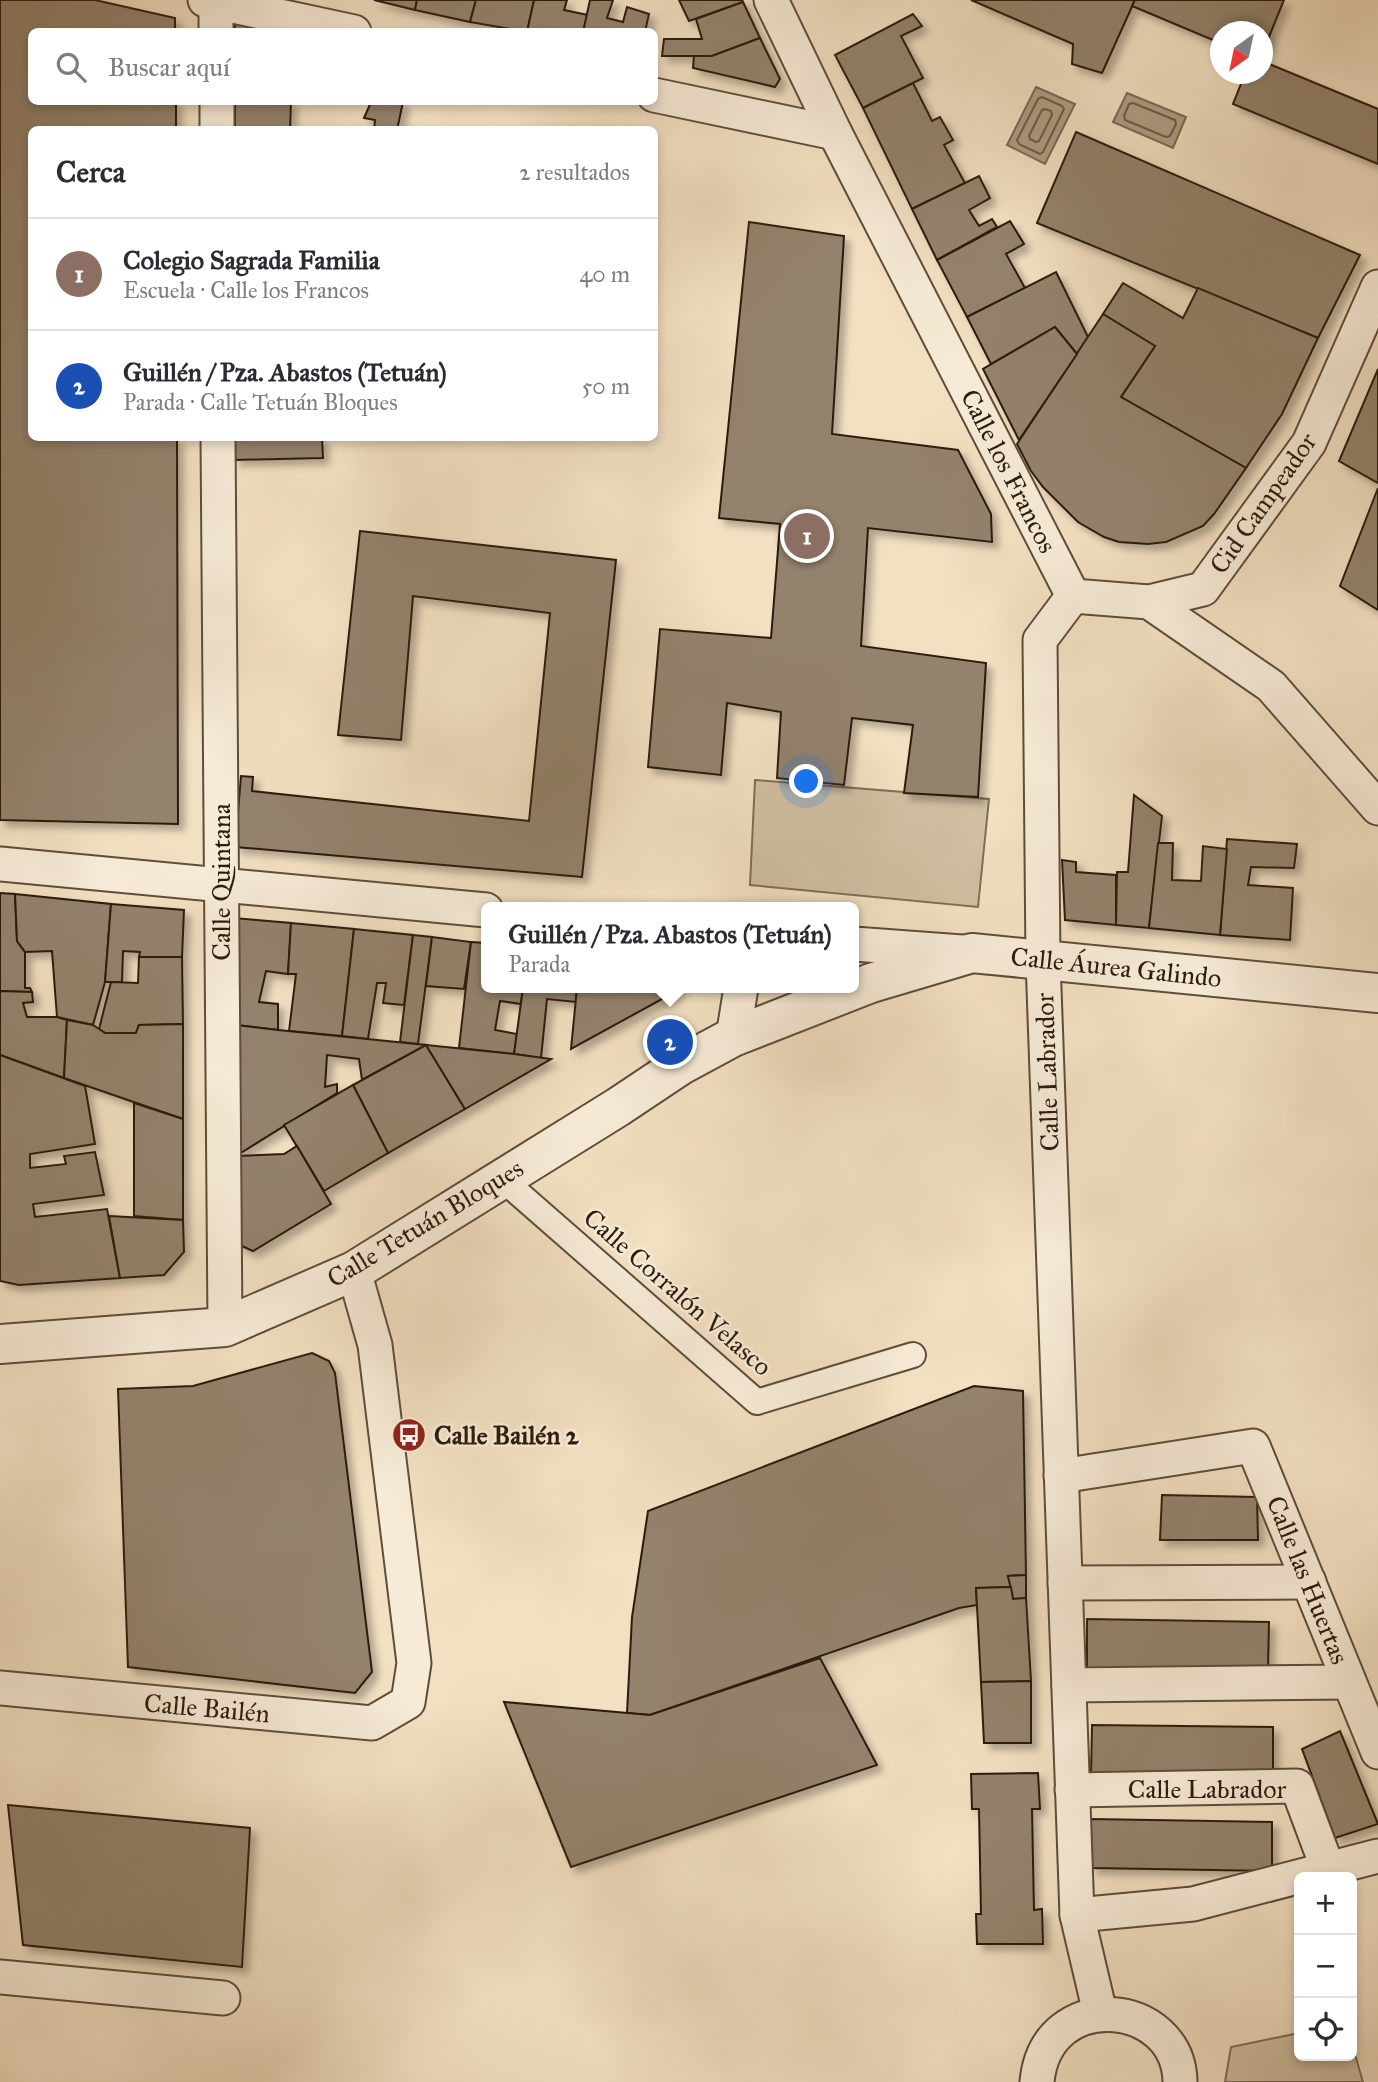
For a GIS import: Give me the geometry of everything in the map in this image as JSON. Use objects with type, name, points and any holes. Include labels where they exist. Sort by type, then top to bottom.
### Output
[{"type":"street","name":"Calle los Francos","points":[[771,0],[835,133],[1073,596]]},
{"type":"street","points":[[213,11],[327,28]]},
{"type":"street","points":[[658,96],[835,133]]},
{"type":"street","points":[[217,105],[217,126]]},
{"type":"street","name":"Cid Campeador","points":[[1149,602],[1203,589],[1309,443],[1377,294]]},
{"type":"street","name":"Calle Quintana","points":[[218,441],[225,1327]]},
{"type":"street","points":[[1073,596],[1149,602],[1271,686],[1378,808]]},
{"type":"street","name":"Calle Labrador","points":[[1073,596],[1040,640],[1042,960],[1077,1915],[1100,2013]]},
{"type":"street","points":[[0,864],[481,910]]},
{"type":"street","name":"Calle Áurea Galindo","points":[[859,944],[1378,993]]},
{"type":"street","name":"Calle Tetuán Bloques","points":[[859,988],[972,953]]},
{"type":"street","points":[[733,1037],[740,993]]},
{"type":"street","name":"Calle Tetuán Bloques","points":[[0,1344],[225,1327],[354,1271],[681,1065],[733,1037],[845,993]]},
{"type":"street","name":"Calle Corralón Velasco","points":[[500,1178],[757,1402],[913,1354]]},
{"type":"street","name":"Calle Bailén","points":[[0,1688],[372,1723],[408,1702],[414,1663],[375,1345],[354,1271]]},
{"type":"street","name":"Calle las Huertas","points":[[1061,1476],[1253,1446],[1378,1752]]},
{"type":"street","points":[[1065,1583],[1309,1582]]},
{"type":"street","points":[[1069,1685],[1349,1682]]},
{"type":"street","name":"Calle Labrador","points":[[1072,1790],[1297,1786],[1328,1869]]},
{"type":"street","points":[[1077,1915],[1193,1904],[1378,1856]]},
{"type":"street","points":[[0,1977],[223,1998]]},
{"type":"street","points":[[1037,2082],[1038,2065],[1052,2040],[1073,2021],[1100,2013],[1128,2016],[1154,2029],[1172,2051],[1180,2082]]},
{"type":"shaded area","points":[[755,780],[989,799],[978,907],[750,885]]},
{"type":"shaded area","points":[[1294,2034],[1294,2061],[1357,2061],[1363,2082],[1225,2082],[1231,2047]]},
{"type":"water","points":[[1036,87],[1075,104],[1045,164],[1007,145]]},
{"type":"water","points":[[1127,93],[1186,117],[1173,148],[1113,122]]},
{"type":"building","points":[[0,0],[95,0],[175,18],[175,28],[28,28],[28,105],[176,105],[176,126],[28,126],[28,441],[177,441],[178,824],[0,820]]},
{"type":"building","points":[[374,0],[417,0],[415,10]]},
{"type":"building","points":[[417,0],[476,0],[470,22],[415,10]]},
{"type":"building","points":[[476,0],[534,0],[528,28],[504,28],[470,22]]},
{"type":"building","points":[[534,0],[567,0],[564,10],[588,15],[584,28],[528,28]]},
{"type":"building","points":[[590,0],[613,0],[607,18],[623,22],[627,7],[649,14],[646,28],[584,28]]},
{"type":"building","points":[[679,0],[742,0],[743,2],[689,21]]},
{"type":"building","points":[[971,0],[1135,0],[1102,73],[1072,64],[1073,44]]},
{"type":"building","points":[[1135,0],[1284,0],[1273,27],[1273,21],[1210,21],[1210,39],[1132,6]]},
{"type":"building","points":[[743,2],[760,38],[712,56],[662,56],[664,39],[702,39],[696,19]]},
{"type":"building","points":[[913,14],[922,26],[901,36],[923,78],[863,108],[835,55]]},
{"type":"building","points":[[235,20],[271,28],[235,28]]},
{"type":"building","points":[[760,38],[780,79],[775,87],[693,68],[694,56],[712,56]]},
{"type":"building","points":[[1273,66],[1378,109],[1378,164],[1233,104],[1241,84],[1273,84]]},
{"type":"building","points":[[913,83],[932,121],[940,117],[953,140],[944,145],[965,183],[912,209],[863,108]]},
{"type":"building","points":[[235,105],[291,105],[290,126],[235,126]]},
{"type":"building","points":[[370,105],[402,105],[398,126],[374,126],[375,120],[364,118]]},
{"type":"building","points":[[1076,132],[1360,255],[1318,338],[1037,223]]},
{"type":"building","points":[[979,176],[990,198],[969,210],[979,226],[992,219],[997,227],[937,260],[912,209]]},
{"type":"building","points":[[1010,221],[1024,244],[1006,254],[1025,288],[967,317],[937,260]]},
{"type":"building","points":[[749,222],[844,236],[832,434],[958,450],[991,514],[992,542],[868,528],[861,646],[986,663],[978,797],[904,793],[913,725],[852,718],[844,785],[777,778],[781,712],[727,703],[721,775],[648,767],[660,629],[771,638],[780,524],[719,518]]},
{"type":"building","points":[[1056,272],[1088,337],[1077,354],[1055,327],[991,364],[967,317]]},
{"type":"building","points":[[1123,283],[1183,318],[1198,288],[1318,338],[1282,414],[1246,468],[1121,397],[1155,346],[1103,314]]},
{"type":"building","points":[[1103,314],[1155,346],[1121,397],[1246,468],[1203,526],[1166,542],[1119,542],[1078,522],[1043,487],[1017,444]]},
{"type":"building","points":[[1055,327],[1077,354],[1019,440],[983,369]]},
{"type":"building","points":[[1378,369],[1378,483],[1339,461]]},
{"type":"building","points":[[235,441],[322,441],[323,458],[234,460]]},
{"type":"building","points":[[1378,488],[1378,610],[1340,586]]},
{"type":"building","points":[[360,531],[616,560],[582,877],[235,847],[241,776],[253,777],[252,791],[529,821],[550,613],[413,596],[401,740],[338,735]]},
{"type":"building","points":[[1134,795],[1162,816],[1149,928],[1116,925],[1117,872],[1128,872]]},
{"type":"building","points":[[1227,839],[1297,844],[1294,868],[1251,867],[1248,885],[1293,888],[1290,940],[1220,935]]},
{"type":"building","points":[[1158,843],[1173,843],[1172,880],[1201,881],[1203,846],[1227,849],[1220,935],[1149,928]]},
{"type":"building","points":[[1062,860],[1076,862],[1076,872],[1116,875],[1116,925],[1065,920]]},
{"type":"building","points":[[0,893],[15,894],[17,941],[25,952],[25,988],[30,988],[32,992],[0,991]]},
{"type":"building","points":[[15,894],[111,904],[105,982],[93,1025],[57,1017],[52,951],[25,952],[17,941]]},
{"type":"building","points":[[111,904],[184,910],[182,957],[139,957],[140,952],[123,951],[122,982],[105,982]]},
{"type":"building","points":[[234,918],[291,923],[288,974],[266,971],[259,1002],[278,1004],[278,1030],[236,1025]]},
{"type":"building","points":[[291,923],[354,929],[342,1036],[289,1031],[296,974],[288,974]]},
{"type":"building","points":[[354,929],[413,935],[404,1005],[383,1003],[386,983],[377,983],[368,1039],[342,1036]]},
{"type":"building","points":[[413,935],[432,937],[418,1044],[400,1042]]},
{"type":"building","points":[[432,937],[471,942],[464,989],[426,986]]},
{"type":"building","points":[[471,942],[481,943],[481,993],[522,993],[521,1004],[500,1001],[495,1030],[517,1034],[514,1054],[459,1048]]},
{"type":"building","points":[[139,957],[182,957],[183,1024],[139,1025],[136,1033],[105,1033],[99,1029],[111,982],[138,983]]},
{"type":"building","points":[[0,991],[32,992],[33,1002],[23,1003],[27,1017],[57,1017],[67,1020],[64,1078],[0,1055]]},
{"type":"building","points":[[522,993],[577,993],[576,1002],[547,999],[541,1058],[514,1054]]},
{"type":"building","points":[[577,993],[673,993],[571,1049]]},
{"type":"building","points":[[67,1020],[93,1025],[105,1033],[136,1033],[139,1025],[183,1024],[183,1119],[64,1078]]},
{"type":"building","points":[[236,1025],[426,1045],[362,1080],[359,1059],[327,1055],[325,1087],[337,1084],[337,1093],[236,1156]]},
{"type":"building","points":[[426,1045],[465,1109],[388,1153],[353,1085]]},
{"type":"building","points":[[426,1045],[514,1054],[551,1059],[465,1109]]},
{"type":"building","points":[[0,1055],[85,1086],[95,1144],[30,1154],[30,1168],[66,1164],[64,1156],[95,1152],[104,1195],[33,1204],[35,1217],[107,1209],[120,1278],[19,1285],[0,1281]]},
{"type":"building","points":[[353,1085],[388,1153],[324,1191],[284,1125]]},
{"type":"building","points":[[134,1103],[183,1119],[183,1220],[134,1216]]},
{"type":"building","points":[[297,1146],[331,1204],[253,1251],[233,1242],[236,1156],[284,1154]]},
{"type":"building","points":[[109,1216],[183,1220],[184,1252],[164,1275],[120,1278]]},
{"type":"building","points":[[312,1353],[329,1361],[335,1373],[372,1672],[355,1693],[128,1667],[118,1389],[193,1386]]},
{"type":"building","points":[[974,1386],[1023,1391],[1026,1575],[1008,1576],[1011,1587],[976,1588],[977,1605],[959,1608],[650,1715],[627,1713],[632,1617],[648,1511]]},
{"type":"building","points":[[1162,1495],[1257,1497],[1258,1540],[1160,1540]]},
{"type":"building","points":[[1026,1575],[1026,1598],[1013,1599],[1008,1576]]},
{"type":"building","points":[[1011,1587],[1013,1599],[1026,1598],[1031,1681],[981,1682],[976,1588]]},
{"type":"building","points":[[1087,1619],[1269,1622],[1268,1670],[1087,1668]]},
{"type":"building","points":[[820,1658],[877,1765],[571,1867],[504,1702],[650,1715]]},
{"type":"building","points":[[1031,1681],[1031,1743],[984,1743],[981,1682]]},
{"type":"building","points":[[1092,1725],[1273,1727],[1273,1776],[1091,1773]]},
{"type":"building","points":[[1340,1731],[1378,1824],[1335,1838],[1302,1749]]},
{"type":"building","points":[[1038,1773],[1040,1809],[1032,1809],[1034,1910],[1042,1909],[1043,1944],[977,1944],[976,1914],[981,1914],[979,1809],[972,1809],[971,1774]]},
{"type":"building","points":[[8,1805],[250,1828],[242,1967],[23,1945]]},
{"type":"building","points":[[1091,1819],[1272,1822],[1272,1871],[1091,1868]]},
{"type":"place","name":"Colegio Sagrada Familia","points":[[807,536]]},
{"type":"place","name":"Guillén / Pza. Abastos (Tetuán)","points":[[670,1042]]},
{"type":"place","name":"Calle Bailén 2","points":[[409,1435]]}]
